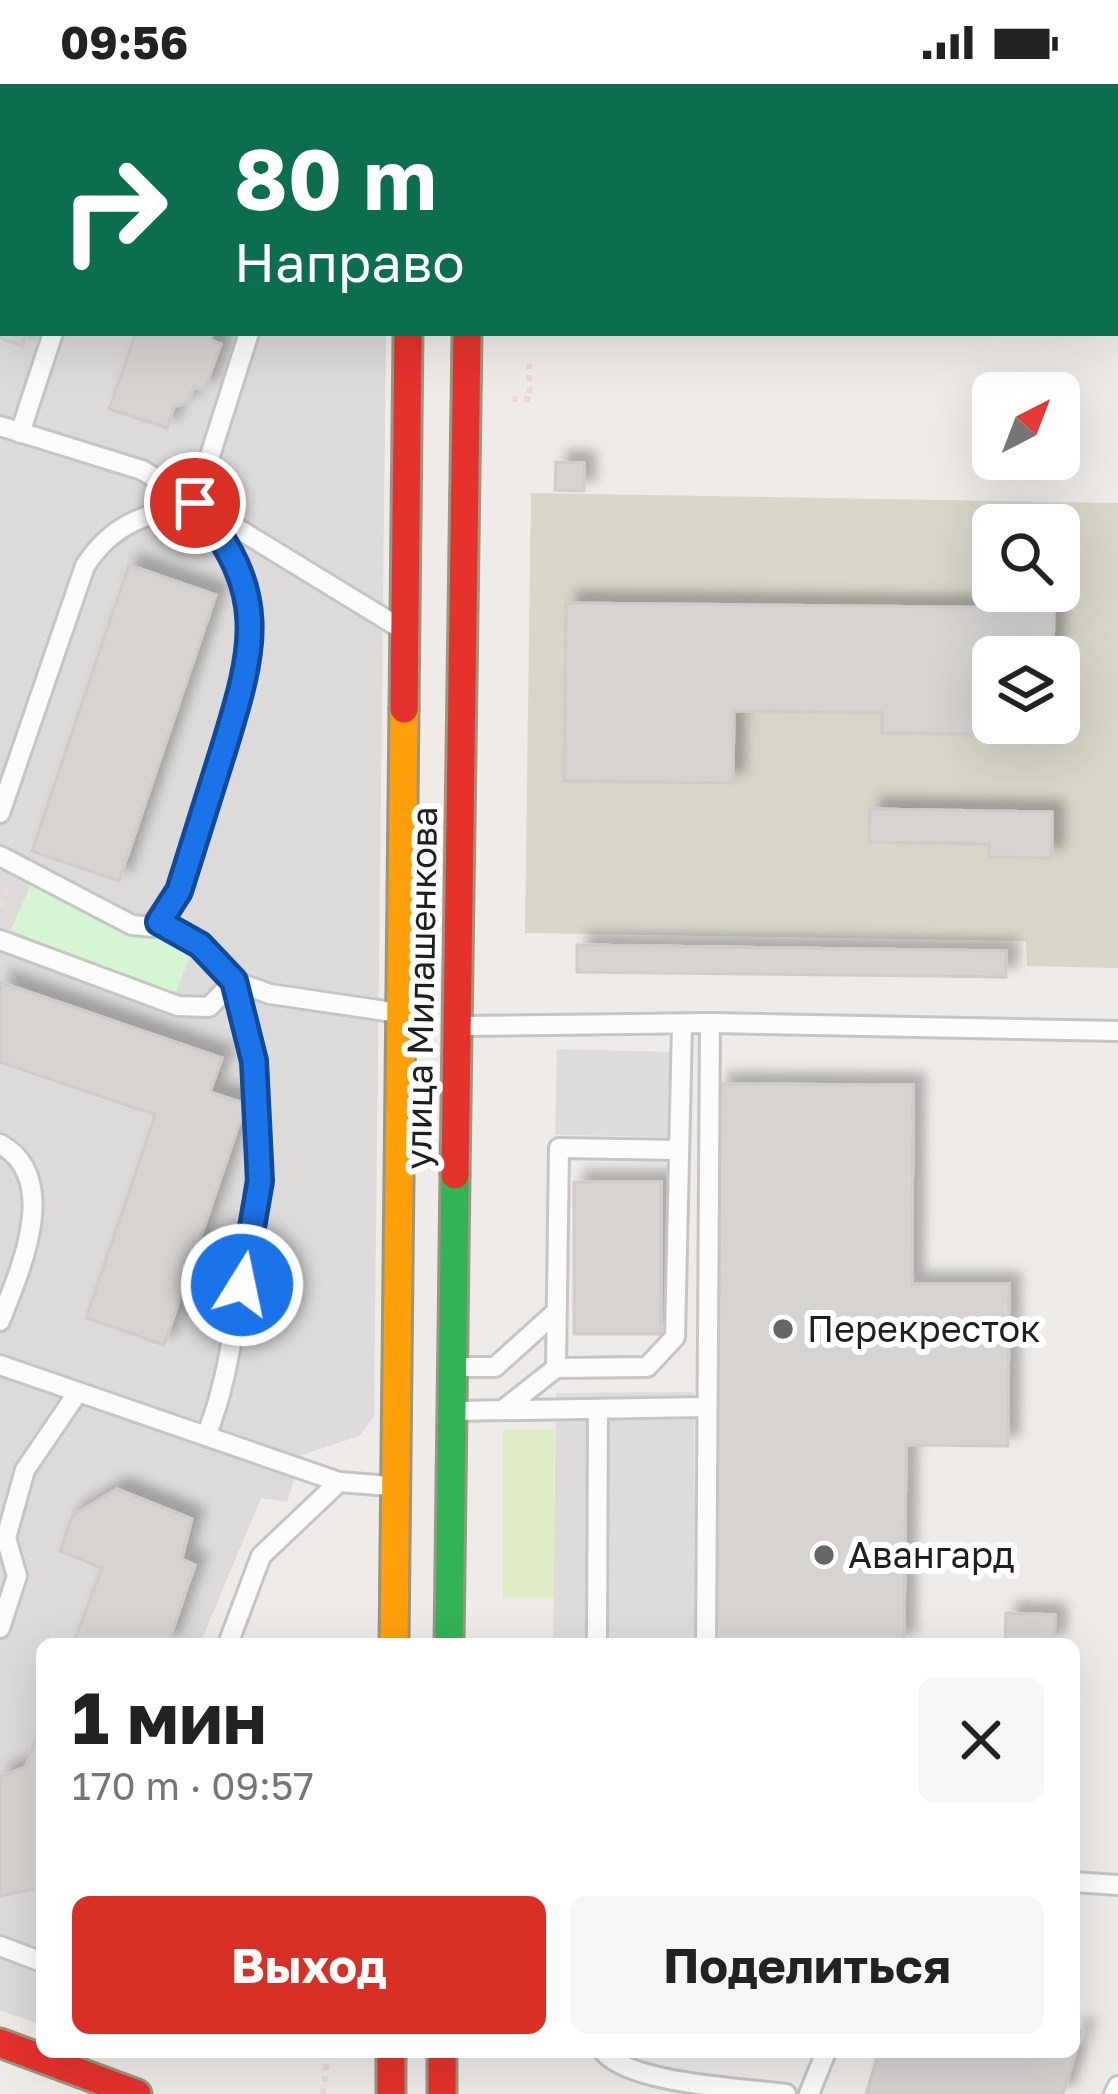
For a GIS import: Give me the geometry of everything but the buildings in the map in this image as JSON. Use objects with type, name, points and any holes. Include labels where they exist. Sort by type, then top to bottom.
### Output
[{"type":"main road","name":"улица Милашенкова","points":[[394,1638],[408,336]]},
{"type":"main road","name":"улица Милашенкова","points":[[449,1638],[466,336]]},
{"type":"main road","points":[[0,2044],[36,2057]]},
{"type":"main road","points":[[38,2058],[137,2094]]},
{"type":"main road","points":[[391,2058],[391,2094]]},
{"type":"main road","points":[[442,2058],[442,2094]]},
{"type":"lane","points":[[20,433],[52,336]]},
{"type":"lane","points":[[195,503],[248,336]]},
{"type":"lane","points":[[0,426],[142,470],[405,630]]},
{"type":"lane","points":[[0,814],[85,566],[102,539],[125,522],[195,503]]},
{"type":"lane","points":[[159,922],[179,891],[250,663],[250,613],[238,567],[195,503]]},
{"type":"lane","points":[[0,856],[132,925],[159,922],[200,945],[234,981],[270,994],[401,1014]]},
{"type":"lane","points":[[0,940],[178,1006],[209,1006],[234,981]]},
{"type":"lane","points":[[206,1436],[226,1385],[260,1181],[254,1061],[234,981]]},
{"type":"lane","points":[[456,1026],[710,1023],[1118,1030]]},
{"type":"lane","points":[[706,1638],[710,1023]]},
{"type":"lane","points":[[504,1409],[556,1368],[646,1367],[675,1337],[682,1024]]},
{"type":"lane","points":[[0,1144],[26,1166],[34,1190],[0,1321]]},
{"type":"lane","points":[[556,1368],[559,1148],[679,1150]]},
{"type":"lane","points":[[451,1367],[495,1367],[557,1311]]},
{"type":"lane","points":[[0,1365],[339,1482],[395,1487]]},
{"type":"lane","points":[[0,1628],[17,1576],[6,1538],[25,1470],[78,1392]]},
{"type":"lane","points":[[450,1411],[705,1407]]},
{"type":"lane","points":[[597,1638],[598,1409]]},
{"type":"lane","points":[[230,1638],[260,1556],[339,1482]]},
{"type":"lane","points":[[1080,1882],[1118,1885]]},
{"type":"lane","points":[[0,1946],[36,1960]]},
{"type":"lane","points":[[609,2058],[615,2065],[646,2073],[786,2094]]},
{"type":"lane","points":[[809,2094],[824,2058]]},
{"type":"path","points":[[512,399],[530,399],[529,364]]},
{"type":"path","points":[[323,2094],[327,2058]]},
{"type":"shaded area","points":[[0,336],[386,336],[374,1417],[359,1436],[302,1455],[287,1502],[261,1498],[203,1638],[36,1638],[36,2023],[0,2010]]},
{"type":"shaded area","points":[[531,493],[1118,503],[1118,968],[1027,966],[1026,941],[525,933]]},
{"type":"shaded area","points":[[557,1049],[670,1052],[669,1137],[555,1135]]},
{"type":"shaded area","points":[[694,1392],[696,1638],[553,1638],[556,1393]]},
{"type":"green space","points":[[31,884],[192,952],[174,996],[11,930]]},
{"type":"green space","points":[[503,1429],[554,1429],[554,1598],[503,1598]]},
{"type":"traffic: fast","points":[[449,1638],[455,1175]]},
{"type":"traffic: slow","points":[[394,1638],[404,709]]},
{"type":"traffic: jam","points":[[404,709],[408,336]]},
{"type":"traffic: jam","points":[[455,1175],[467,336]]},
{"type":"traffic: jam","points":[[0,2043],[36,2056]]},
{"type":"traffic: jam","points":[[40,2058],[137,2094]]},
{"type":"traffic: jam","points":[[391,2058],[391,2094]]},
{"type":"traffic: jam","points":[[442,2058],[442,2094]]},
{"type":"place","name":"Перекресток","points":[[783,1329]]},
{"type":"place","name":"Авангард","points":[[824,1555]]},
{"type":"route","points":[[195,503],[220,533],[238,567],[250,613],[250,663],[179,891],[169,914],[159,922],[200,945],[234,981],[254,1061],[260,1181],[242,1285]]}]
